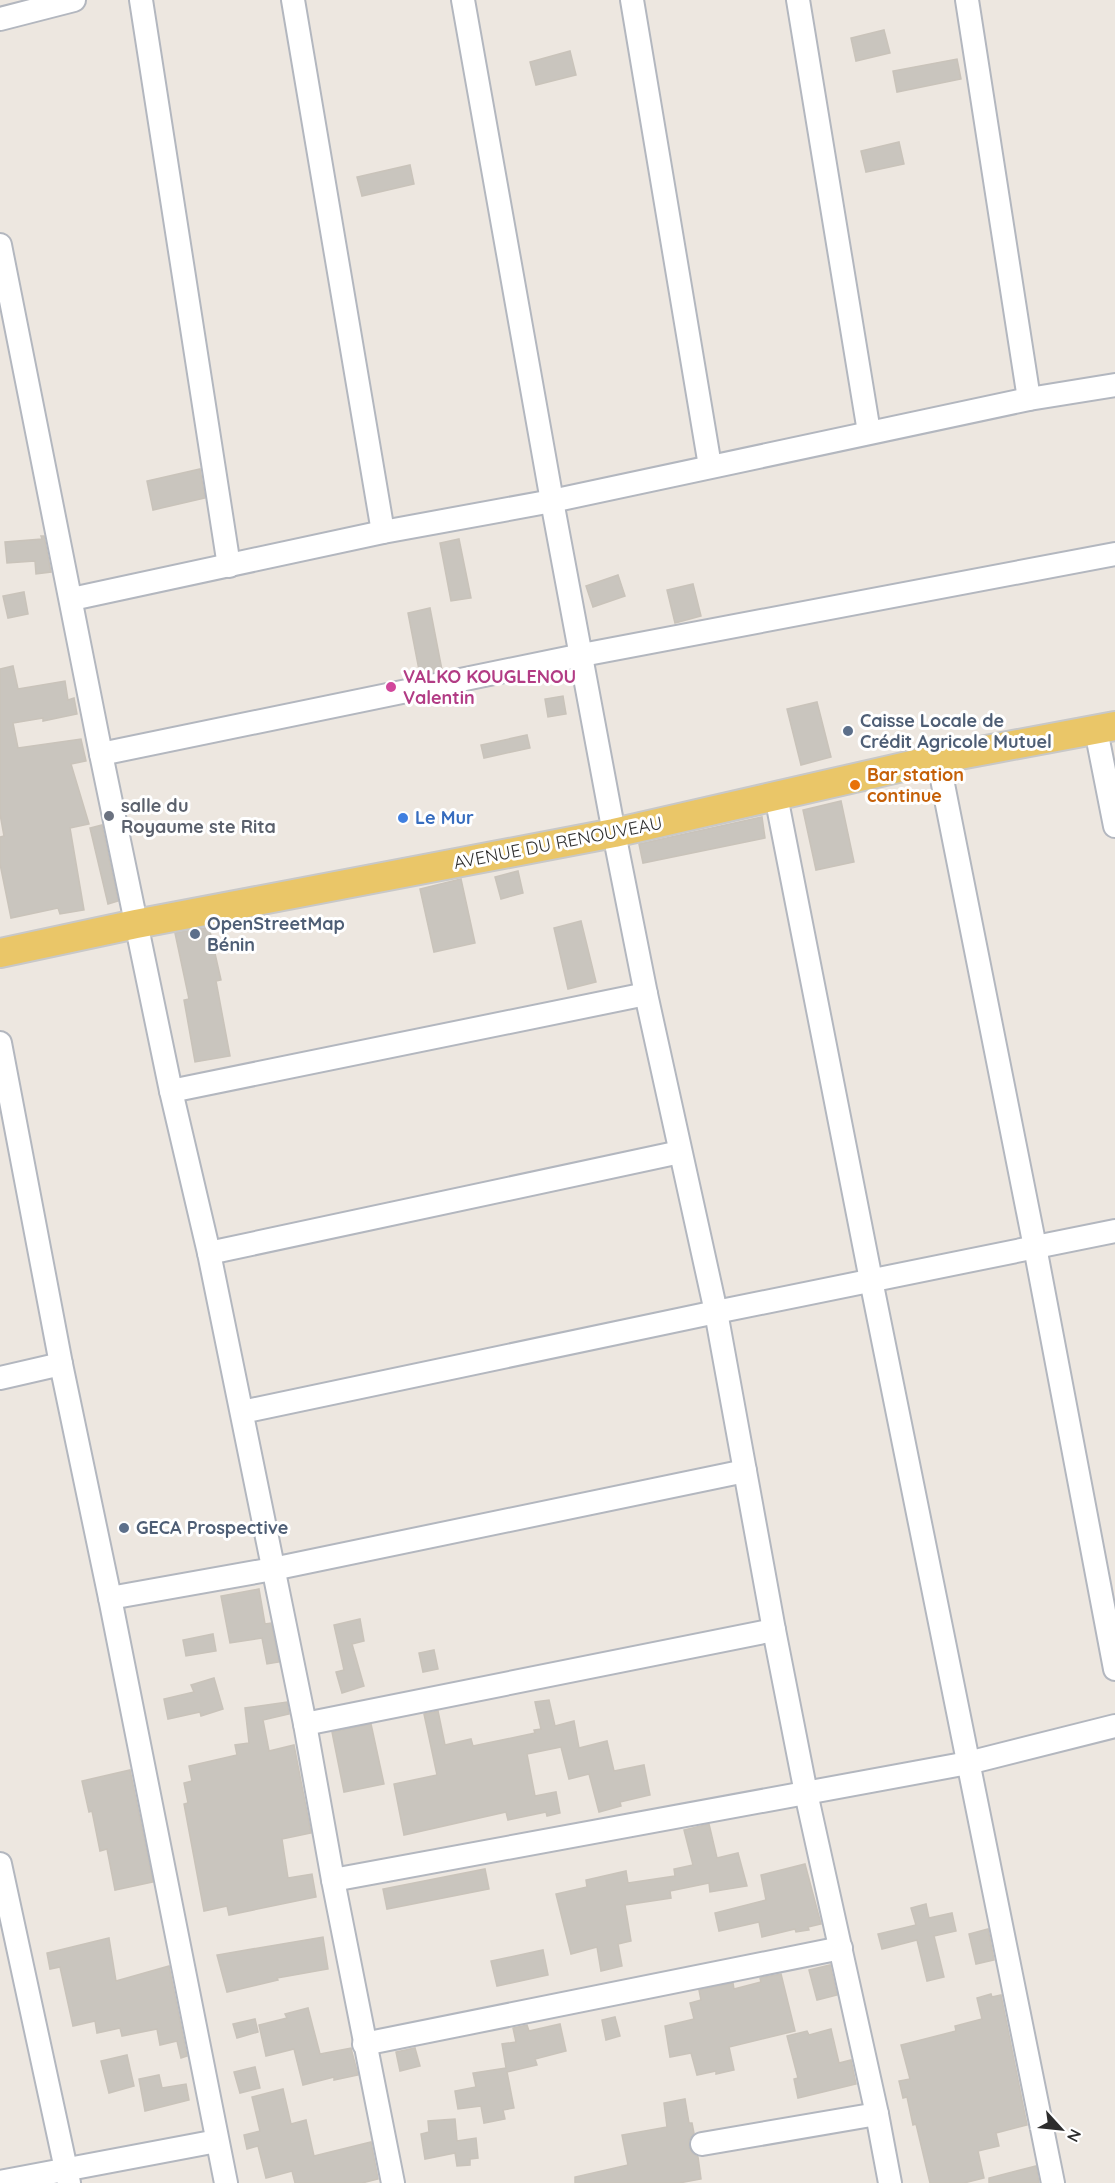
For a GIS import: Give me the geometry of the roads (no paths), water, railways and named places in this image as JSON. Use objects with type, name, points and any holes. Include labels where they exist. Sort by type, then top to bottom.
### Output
[{"type":"main road","name":"AVENUE DU RENOUVEAU","points":[[0,953],[136,924],[614,833],[938,759],[1106,728]]},
{"type":"street","points":[[0,19],[74,0]]},
{"type":"street","points":[[141,0],[229,566]]},
{"type":"street","points":[[293,0],[383,532]]},
{"type":"street","points":[[464,0],[552,501],[614,833],[646,994],[716,1312],[806,1793],[877,2114],[890,2183]]},
{"type":"street","points":[[632,0],[710,466]]},
{"type":"street","points":[[798,0],[869,432]]},
{"type":"street","points":[[967,0],[1029,399]]},
{"type":"street","points":[[0,245],[136,924],[171,1091],[209,1253],[306,1724],[364,2044],[393,2183]]},
{"type":"street","points":[[72,599],[383,532],[552,501],[1029,399],[1115,385]]},
{"type":"street","points":[[101,754],[582,655],[1115,554]]},
{"type":"street","points":[[1106,728],[1115,826]]},
{"type":"street","points":[[938,759],[1035,1247],[1115,1669]]},
{"type":"street","points":[[776,796],[1053,2183]]},
{"type":"street","points":[[171,1091],[646,994]]},
{"type":"street","points":[[0,1043],[61,1364],[110,1598],[226,2183]]},
{"type":"street","points":[[209,1253],[680,1152]]},
{"type":"street","points":[[242,1412],[1115,1231]]},
{"type":"street","points":[[0,1378],[61,1364]]},
{"type":"street","points":[[110,1598],[273,1569],[745,1471]]},
{"type":"street","points":[[306,1724],[774,1630]]},
{"type":"street","points":[[333,1880],[968,1762],[1115,1726]]},
{"type":"street","points":[[0,1864],[67,2177]]},
{"type":"street","points":[[364,2044],[841,1948]]},
{"type":"street","points":[[702,2144],[877,2114]]},
{"type":"street","points":[[0,2182],[67,2177],[217,2141]]},
{"type":"place","name":"VALKO KOUGLENOU Valentin","points":[[391,687]]},
{"type":"place","name":"Caisse Locale de Crédit Agricole Mutuel","points":[[848,731]]},
{"type":"place","name":"Bar station continue","points":[[855,785]]},
{"type":"place","name":"salle du Royaume ste Rita","points":[[109,816]]},
{"type":"place","name":"Le Mur","points":[[403,818]]},
{"type":"place","name":"OpenStreetMap Bénin","points":[[195,934]]},
{"type":"place","name":"GECA Prospective","points":[[124,1528]]}]
